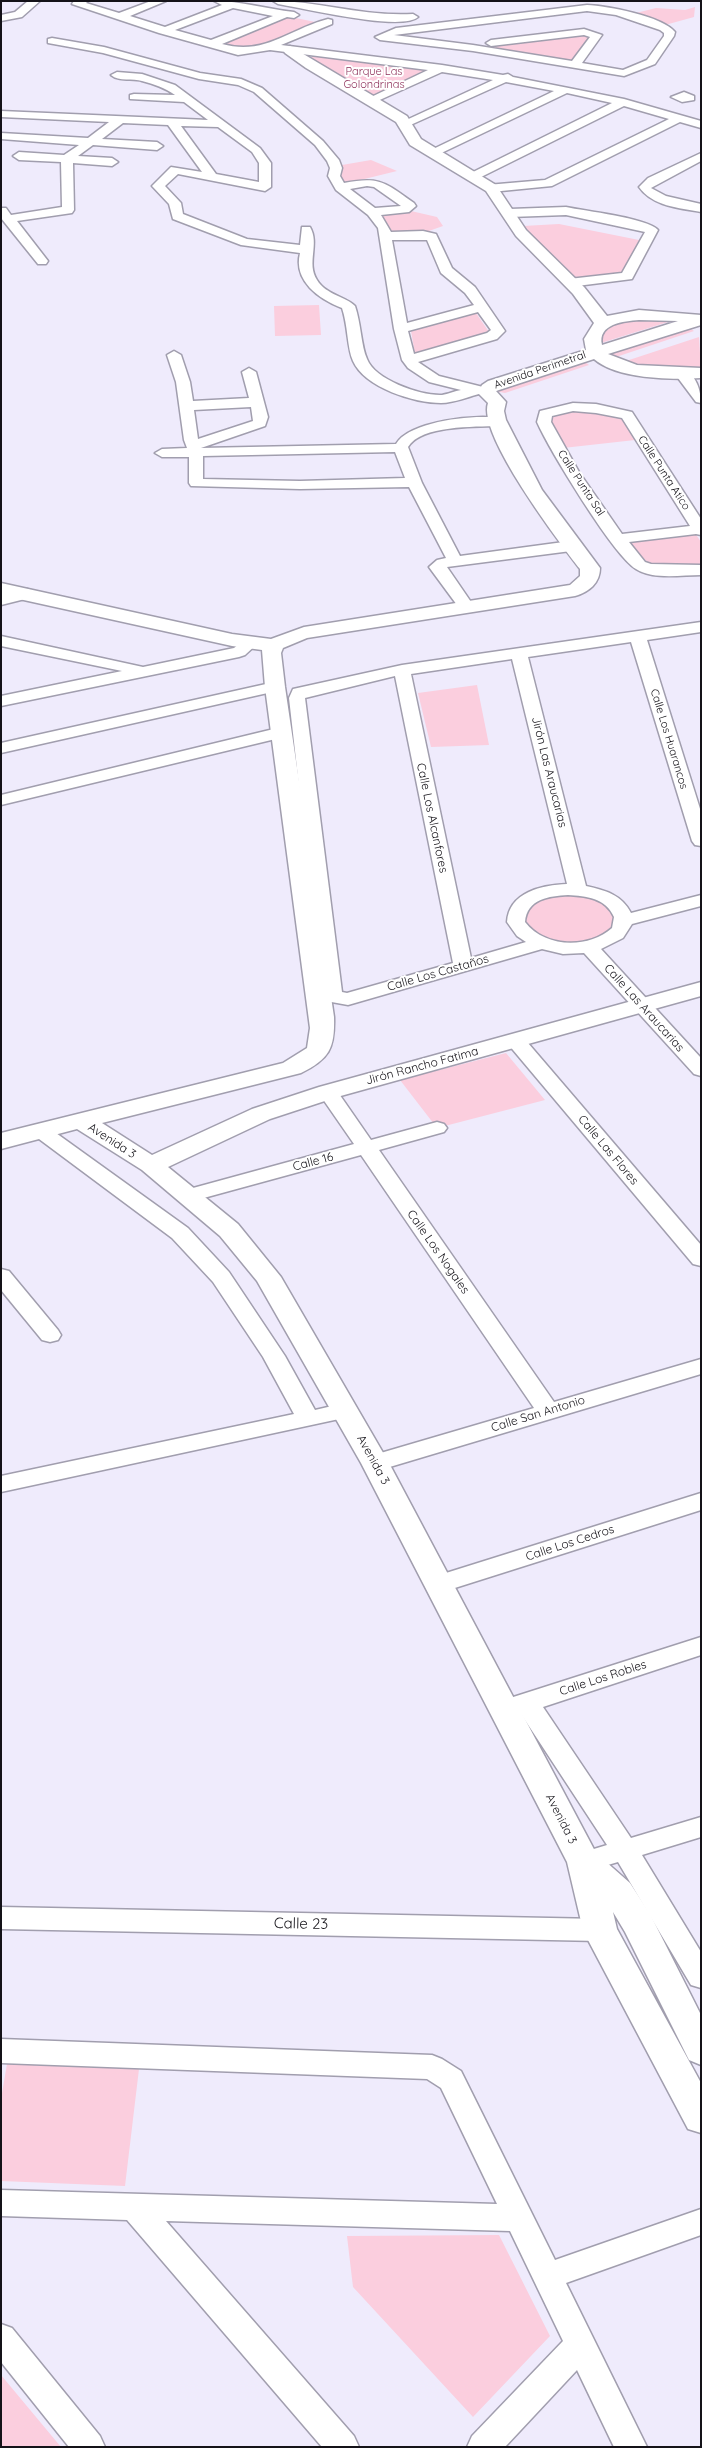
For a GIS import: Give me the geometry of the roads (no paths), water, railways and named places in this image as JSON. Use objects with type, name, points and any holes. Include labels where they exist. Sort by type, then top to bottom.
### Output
[{"type":"street","points":[[83,1],[77,4],[209,45],[238,52],[255,52],[328,22],[231,5],[219,1]]},
{"type":"street","points":[[119,17],[161,1]]},
{"type":"street","points":[[278,1],[390,19],[482,9]]},
{"type":"street","points":[[565,11],[585,1]]},
{"type":"street","points":[[604,1],[624,13],[670,32],[651,62],[624,74],[575,64],[380,36],[396,31],[565,11],[600,8],[624,13]]},
{"type":"street","points":[[10,5],[31,5]]},
{"type":"street","points":[[1,18],[18,16],[31,5]]},
{"type":"street","points":[[163,31],[231,5]]},
{"type":"street","points":[[209,45],[286,14]]},
{"type":"street","points":[[461,47],[584,32],[597,35],[575,64]]},
{"type":"street","points":[[52,41],[104,50],[187,73],[241,82],[253,86],[278,106],[319,143],[333,160],[336,168],[334,176],[340,187],[372,212],[384,228],[401,329],[409,360],[419,370],[434,379],[490,392]]},
{"type":"street","points":[[269,47],[482,73],[624,102],[701,124]]},
{"type":"street","points":[[290,50],[402,119],[416,142],[491,188],[500,196],[521,232],[594,308],[603,325]]},
{"type":"street","points":[[482,73],[510,54]]},
{"type":"street","points":[[373,100],[442,68]]},
{"type":"street","points":[[117,75],[142,77],[171,87],[256,150],[265,163],[266,185],[213,178],[176,170],[158,186],[175,202],[177,216],[245,242],[307,250]]},
{"type":"street","points":[[406,124],[508,78]]},
{"type":"street","points":[[685,95],[701,87]]},
{"type":"street","points":[[433,153],[567,89]]},
{"type":"street","points":[[134,97],[190,100]]},
{"type":"street","points":[[473,177],[624,102]]},
{"type":"street","points":[[278,106],[314,122],[319,143]]},
{"type":"street","points":[[1,114],[221,124]]},
{"type":"street","points":[[491,188],[548,183],[680,118]]},
{"type":"street","points":[[67,159],[120,120]]},
{"type":"street","points":[[172,122],[213,178]]},
{"type":"street","points":[[1,136],[157,146]]},
{"type":"street","points":[[19,156],[112,162]]},
{"type":"street","points":[[701,156],[647,184],[645,187],[648,193],[666,200],[701,208]]},
{"type":"street","points":[[5,214],[68,210],[67,159]]},
{"type":"street","points":[[340,187],[367,182],[378,184],[410,206],[405,209],[372,212]]},
{"type":"street","points":[[510,213],[566,211],[640,225],[652,230],[627,276],[570,284]]},
{"type":"street","points":[[5,214],[42,261]]},
{"type":"street","points":[[306,230],[307,250],[304,263],[311,282],[330,299],[348,306],[354,322],[360,361],[371,373],[398,392],[430,398],[456,397],[490,392]]},
{"type":"street","points":[[386,236],[423,235],[432,237],[446,270],[470,290],[497,328],[497,334],[409,360]]},
{"type":"street","points":[[401,329],[481,307]]},
{"type":"street","points":[[594,308],[632,315],[666,314],[699,326]]},
{"type":"street","points":[[632,315],[603,325],[593,335],[591,340],[596,351],[611,362],[644,371],[682,374],[701,373]]},
{"type":"street","name":"Avenida Perimetral","points":[[490,392],[596,351],[699,326]]},
{"type":"street","name":"Avenida Perimetral","points":[[490,392],[512,394],[611,362],[699,326]]},
{"type":"street","points":[[174,355],[183,382],[195,449],[194,480],[200,485],[415,482]]},
{"type":"street","points":[[195,449],[260,423],[261,417],[250,372]]},
{"type":"street","points":[[682,374],[701,399]]},
{"type":"street","points":[[434,379],[438,392],[456,397],[490,392]]},
{"type":"street","points":[[1,589],[158,622],[211,636],[274,645],[286,639],[304,634],[575,590],[586,583],[591,576],[590,568],[537,500],[516,463],[498,422],[490,392]]},
{"type":"street","points":[[186,406],[257,402]]},
{"type":"street","name":"Calle Punta Sal","points":[[627,415],[617,412],[563,407],[545,414],[544,422],[582,487],[638,564],[645,568],[701,570]]},
{"type":"street","name":"Calle Punta Atico","points":[[627,415],[700,529]]},
{"type":"street","points":[[400,448],[412,435],[423,430],[457,424],[498,422]]},
{"type":"street","points":[[162,453],[195,449],[400,448]]},
{"type":"street","points":[[400,448],[455,561]]},
{"type":"street","points":[[618,539],[700,529]]},
{"type":"street","points":[[463,602],[437,567],[442,563],[571,546]]},
{"type":"street","points":[[1,600],[27,594]]},
{"type":"street","points":[[402,670],[701,627]]},
{"type":"street","name":"Calle Los Huarancos","points":[[638,637],[701,841]]},
{"type":"street","points":[[1,641],[145,671]]},
{"type":"street","points":[[1,701],[239,652],[250,642]]},
{"type":"street","points":[[1,1141],[83,1122],[292,1068],[314,1057],[323,1040],[322,1017],[275,687],[272,653],[274,645]]},
{"type":"street","name":"Jirón Las Araucarias","points":[[519,654],[578,890]]},
{"type":"street","name":"Calle Los Alcanfores","points":[[402,670],[462,967]]},
{"type":"street","name":"Calle Los Castaños","points":[[402,670],[307,690],[299,693],[297,698],[332,997],[348,999],[543,943]]},
{"type":"street","points":[[4,743],[275,687]]},
{"type":"street","points":[[1,800],[282,732]]},
{"type":"street","points":[[560,890],[578,890],[595,894],[613,902],[619,908],[623,921],[617,933],[610,939],[588,946],[567,947],[543,943],[525,934],[516,922],[518,909],[522,903],[538,894],[560,890]]},
{"type":"street","points":[[623,921],[701,900]]},
{"type":"street","name":"Calle Las Araucarias","points":[[588,946],[701,1070]]},
{"type":"street","name":"Jirón Rancho Fatima","points":[[151,1166],[261,1114],[328,1092],[701,988]]},
{"type":"street","name":"Calle Las Flores","points":[[515,1040],[701,1259]]},
{"type":"street","name":"Calle Los Nogales","points":[[328,1092],[548,1411]]},
{"type":"street","name":"Avenida 3","points":[[83,1122],[151,1166],[189,1196],[229,1230],[268,1277],[375,1463],[439,1584],[516,1706],[584,1862],[600,1930],[701,2118]]},
{"type":"street","name":"Calle 16","points":[[189,1196],[438,1128]]},
{"type":"street","points":[[42,1132],[187,1240],[226,1285],[274,1356],[308,1419]]},
{"type":"street","points":[[1,1276],[50,1335]]},
{"type":"street","name":"Calle San Antonio","points":[[375,1463],[701,1366]]},
{"type":"street","points":[[1,1484],[345,1411]]},
{"type":"street","name":"Calle Los Cedros","points":[[439,1584],[701,1501]]},
{"type":"street","name":"Calle Los Robles","points":[[516,1706],[701,1646]]},
{"type":"street","points":[[516,1706],[625,1850],[701,1977]]},
{"type":"street","points":[[584,1862],[701,1827]]},
{"type":"street","name":"Avenida 3","points":[[584,1862],[618,1892],[638,1924],[701,2050]]},
{"type":"street","name":"Calle 23","points":[[1,1918],[600,1930]]},
{"type":"street","points":[[1,2051],[432,2067],[451,2080],[631,2447]]},
{"type":"street","points":[[1,2203],[519,2218]]},
{"type":"street","points":[[135,2207],[343,2447]]},
{"type":"street","points":[[548,2276],[701,2222]]},
{"type":"street","points":[[1,2338],[89,2447]]},
{"type":"street","points":[[482,2447],[581,2344]]},
{"type":"park label","name":"Parque Las Golondrinas","points":[[374,78]]}]
